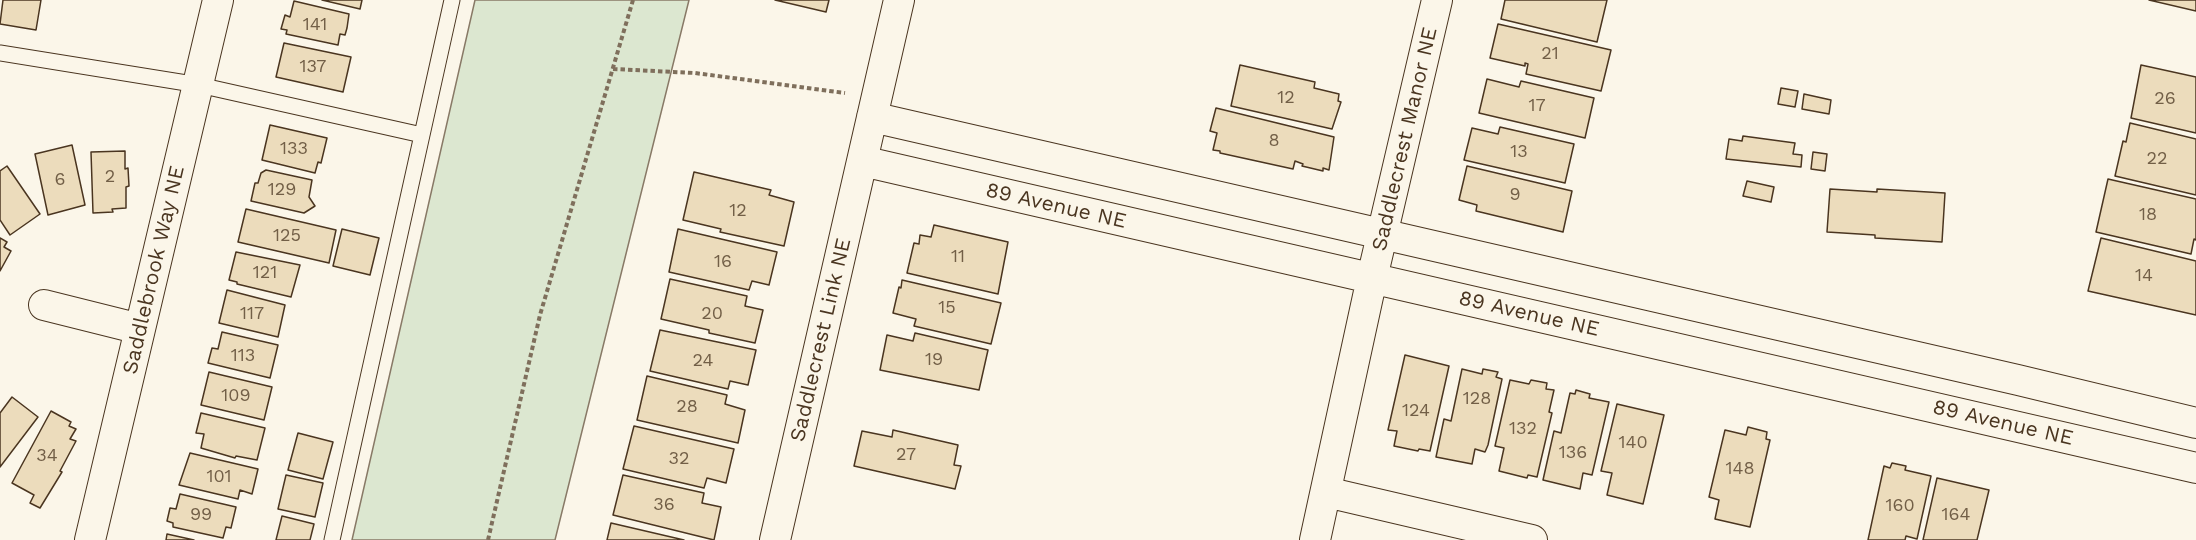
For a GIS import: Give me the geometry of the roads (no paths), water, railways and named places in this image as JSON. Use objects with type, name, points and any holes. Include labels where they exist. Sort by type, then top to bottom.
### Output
[{"type":"street","name":"Saddlebrook Way NE","points":[[90,540],[218,0]]},
{"type":"street","name":"Saddlecrest Link NE","points":[[775,540],[899,0]]},
{"type":"street","name":"Saddlecrest Manor NE","points":[[1315,540],[1372,278],[1437,0]]},
{"type":"street","name":"89 Avenue NE","points":[[869,128],[1382,235],[2007,377],[2196,423]]},
{"type":"street","name":"89 Avenue NE","points":[[869,128],[1372,278],[2196,468]]},
{"type":"street","points":[[44,305],[140,328]]},
{"type":"street","points":[[1326,492],[1533,540]]},
{"type":"lane","points":[[332,540],[452,0]]},
{"type":"lane","points":[[0,53],[198,85],[422,135]]}]
